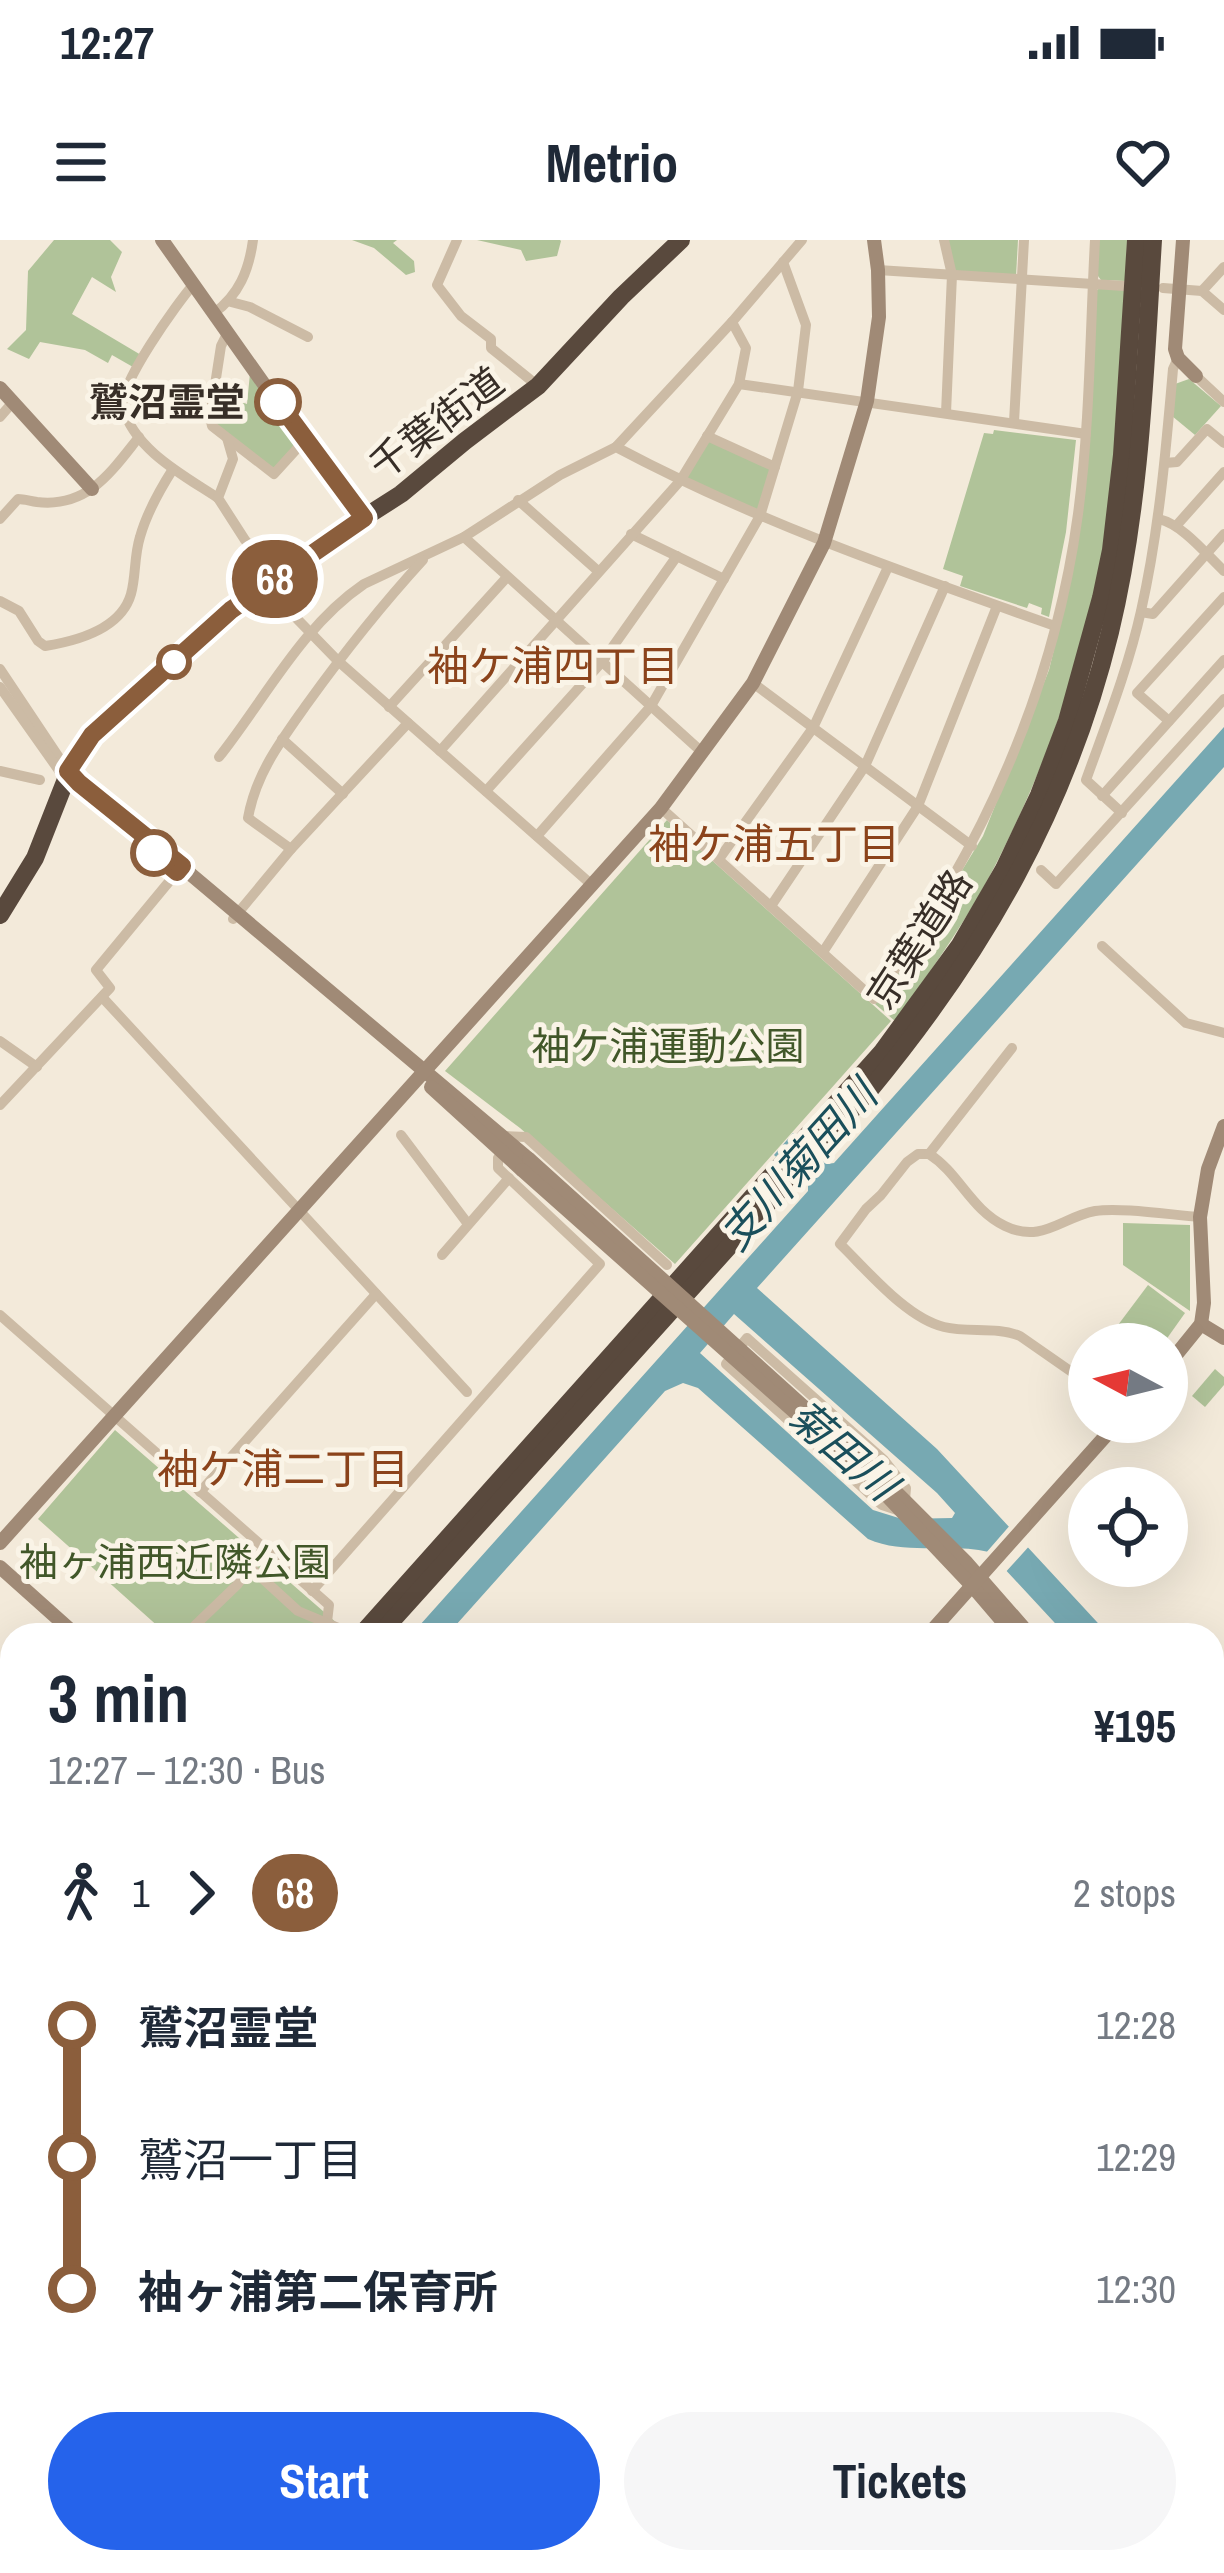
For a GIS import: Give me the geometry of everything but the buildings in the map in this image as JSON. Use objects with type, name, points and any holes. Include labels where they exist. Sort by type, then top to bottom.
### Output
[{"type":"highway","name":"千葉街道","points":[[4,903],[35,858],[67,775],[92,735],[231,610],[427,475],[538,386],[681,240]]},
{"type":"highway","name":"京葉道路","points":[[811,1144],[959,945],[1021,833],[1067,721],[1111,550],[1136,240]]},
{"type":"highway","name":"京葉道路","points":[[390,1623],[811,1144],[904,1048],[962,968],[1015,881],[1069,762],[1111,630],[1129,532],[1154,240]]},
{"type":"highway","name":"京葉道路","points":[[361,1623],[786,1172]]},
{"type":"street","points":[[162,240],[364,518]]},
{"type":"street","points":[[214,313],[231,302],[250,262],[253,240]]},
{"type":"street","points":[[457,240],[437,285],[461,316],[491,339],[491,347],[538,386]]},
{"type":"street","points":[[219,757],[310,633],[351,593],[464,538],[518,500],[616,447],[802,240]]},
{"type":"street","points":[[0,1543],[661,808],[753,683],[824,543],[867,401],[879,317],[874,240]]},
{"type":"street","points":[[944,240],[952,274],[946,413]]},
{"type":"street","points":[[1014,422],[1024,240]]},
{"type":"street","points":[[661,808],[874,999],[910,950],[972,846],[1043,671],[1073,546],[1086,434],[1095,240]]},
{"type":"street","points":[[1183,240],[1171,288],[1175,349],[1178,358],[1224,401]]},
{"type":"street","points":[[537,836],[651,706],[760,516],[798,391],[806,325],[783,262]]},
{"type":"street","points":[[1202,291],[1224,267]]},
{"type":"street","points":[[878,269],[1124,286]]},
{"type":"street","points":[[194,284],[170,312],[122,398],[139,437],[173,469],[218,498],[271,582],[338,661],[592,885]]},
{"type":"street","points":[[1171,288],[1202,291],[1224,310]]},
{"type":"street","points":[[231,302],[308,337]]},
{"type":"street","points":[[440,752],[680,481],[739,384],[746,348],[732,322]]},
{"type":"street","points":[[228,332],[221,346],[212,426],[274,474],[304,441]]},
{"type":"street","points":[[1122,813],[1086,780],[1141,612],[1159,518],[1173,369],[1178,358]]},
{"type":"street","points":[[739,384],[1086,434]]},
{"type":"street","points":[[0,388],[92,489]]},
{"type":"street","points":[[0,417],[13,402]]},
{"type":"street","points":[[1165,463],[1177,462],[1207,429],[1224,443]]},
{"type":"street","points":[[707,436],[775,467]]},
{"type":"street","points":[[0,519],[18,499],[65,500],[92,489],[139,437]]},
{"type":"street","points":[[218,498],[232,459],[227,438]]},
{"type":"street","points":[[616,447],[680,481],[824,543],[1055,626]]},
{"type":"street","points":[[0,601],[19,611],[45,646],[95,632],[122,613],[129,602],[138,542],[152,502],[173,469]]},
{"type":"street","points":[[1176,526],[1224,472]]},
{"type":"street","points":[[518,500],[598,571]]},
{"type":"street","points":[[1159,518],[1176,526],[1224,571]]},
{"type":"street","points":[[1141,612],[1153,614],[1224,534]]},
{"type":"street","points":[[631,535],[724,579]]},
{"type":"street","points":[[464,538],[703,753]]},
{"type":"street","points":[[291,849],[248,818],[260,775],[338,661],[427,556]]},
{"type":"street","points":[[486,791],[602,662],[677,556]]},
{"type":"street","points":[[719,859],[813,728],[888,567]]},
{"type":"street","points":[[389,707],[507,577]]},
{"type":"street","points":[[771,906],[865,766],[945,586]]},
{"type":"street","points":[[1169,721],[1136,693],[1224,597]]},
{"type":"street","points":[[824,952],[918,806],[997,606]]},
{"type":"street","points":[[1102,796],[1224,660]]},
{"type":"street","points":[[0,668],[67,775]]},
{"type":"street","points":[[753,683],[972,846]]},
{"type":"street","points":[[0,687],[67,775],[503,1144],[600,1264],[312,1591]]},
{"type":"street","points":[[1041,870],[1056,884],[1224,699]]},
{"type":"street","points":[[235,916],[408,723]]},
{"type":"street","points":[[282,740],[343,794]]},
{"type":"street","points":[[0,771],[40,780]]},
{"type":"street","points":[[0,1105],[110,988],[96,970],[180,869]]},
{"type":"street","points":[[1102,946],[1186,1023],[1224,1033]]},
{"type":"street","points":[[102,997],[467,1392]]},
{"type":"street","points":[[0,1041],[37,1067]]},
{"type":"street","points":[[929,1154],[1012,1048]]},
{"type":"street","points":[[1188,1340],[1201,1324],[1200,1217],[1208,1169],[1224,1126]]},
{"type":"street","points":[[401,1136],[468,1224]]},
{"type":"street","points":[[503,1144],[526,1137],[667,1265]]},
{"type":"street","points":[[503,1144],[498,1168],[520,1169],[873,1475],[1018,1623]]},
{"type":"street","points":[[1068,1369],[1009,1331],[949,1329],[924,1320],[840,1244],[918,1154],[929,1154],[948,1168],[982,1210],[1017,1230],[1055,1228],[1092,1211],[1200,1217]]},
{"type":"street","points":[[442,1255],[520,1169]]},
{"type":"street","points":[[200,1492],[376,1294]]},
{"type":"street","points":[[0,1315],[329,1606],[327,1622],[298,1611],[250,1567],[223,1555]]},
{"type":"street","points":[[1201,1324],[1224,1338]]},
{"type":"street","points":[[748,1338],[884,1460],[906,1488],[902,1506],[882,1505],[726,1364],[748,1338]]},
{"type":"street","points":[[939,1623],[1099,1443]]},
{"type":"street","points":[[197,1623],[237,1585],[264,1548]]},
{"type":"street","points":[[0,1568],[62,1623]]},
{"type":"street","points":[[976,1582],[1005,1623]]},
{"type":"green space","points":[[54,240],[110,240],[122,252],[111,277],[116,292],[92,277],[72,314],[141,355],[133,367],[112,355],[108,363],[85,350],[40,342],[29,359],[7,349],[26,330],[28,271]]},
{"type":"green space","points":[[352,240],[397,240],[393,243],[414,261],[415,272],[406,275],[374,248]]},
{"type":"green space","points":[[477,240],[561,241],[557,256],[526,261],[521,250]]},
{"type":"green space","points":[[948,240],[1018,240],[1016,276],[955,271]]},
{"type":"green space","points":[[1098,240],[1127,240],[1126,281],[1098,276]]},
{"type":"green space","points":[[1100,288],[1125,289],[1110,500],[1083,638],[1055,729],[999,858],[964,921],[895,1021],[875,1004],[983,836],[1049,670],[1069,587]]},
{"type":"green space","points":[[251,363],[304,441],[274,474],[212,426],[214,393],[247,404]]},
{"type":"green space","points":[[1189,379],[1221,406],[1195,435],[1172,416],[1175,384]]},
{"type":"green space","points":[[994,430],[1076,440],[1066,532],[1049,617],[1029,603],[1027,608],[960,586],[963,576],[943,569],[984,433]]},
{"type":"green space","points":[[708,440],[770,469],[757,511],[685,479]]},
{"type":"green space","name":"袖ケ浦運動公園","points":[[667,820],[891,1021],[675,1264],[520,1128],[445,1071]]},
{"type":"green space","points":[[1123,1223],[1190,1225],[1190,1311],[1123,1265]]},
{"type":"green space","points":[[1148,1285],[1185,1313],[1178,1323],[1120,1323]]},
{"type":"green space","points":[[1215,1369],[1224,1377],[1224,1385],[1205,1407],[1192,1396]]},
{"type":"green space","name":"袖ヶ浦西近隣公園","points":[[115,1430],[337,1623],[154,1623],[38,1519]]},
{"type":"water","name":"支川菊田川","points":[[1224,727],[1224,767],[757,1288],[937,1449],[1098,1623],[1055,1623],[989,1552],[898,1547],[868,1539],[698,1388],[683,1383],[665,1391],[458,1623],[422,1623],[808,1191],[808,1185],[774,1155],[793,1133],[827,1164],[834,1163]],"holes":[[[734,1314],[955,1513],[952,1518],[902,1519],[873,1510],[700,1353]]]},
{"type":"pier","points":[[1012,1523],[1032,1543],[1003,1575],[981,1555]]},
{"type":"bus line","name":"68","points":[[154,853],[177,872],[182,866],[79,783],[68,771],[74,759],[92,735],[231,610],[364,518],[278,402]]},
{"type":"place","name":"鷲沼霊堂","points":[[278,402]]},
{"type":"district","name":"袖ケ浦四丁目","points":[[553,666]]},
{"type":"district","name":"袖ケ浦五丁目","points":[[774,844]]},
{"type":"district","name":"袖ケ浦二丁目","points":[[283,1469]]},
{"type":"water label","name":"菊田川","points":[[843,1450]]}]
